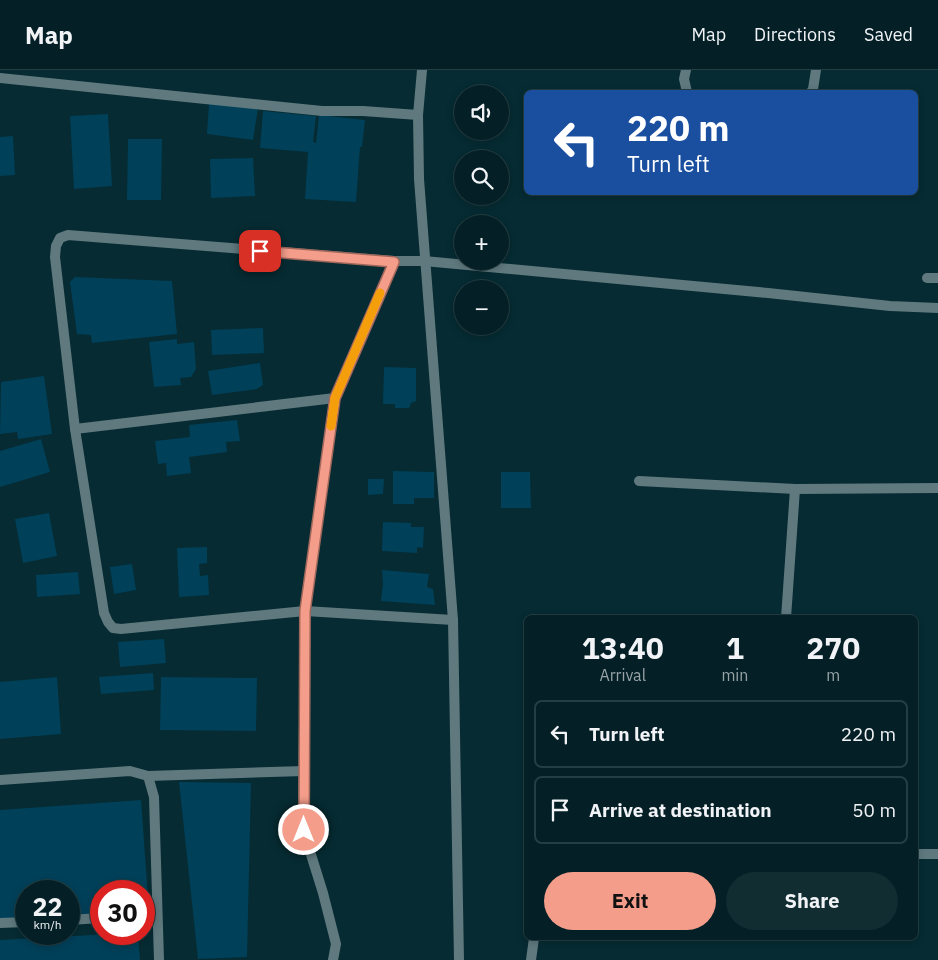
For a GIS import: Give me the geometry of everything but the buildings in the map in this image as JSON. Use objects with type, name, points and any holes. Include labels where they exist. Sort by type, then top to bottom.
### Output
[{"type":"street","points":[[422,70],[418,115],[419,179],[424,261],[454,620],[459,960]]},
{"type":"street","points":[[686,70],[684,79],[686,90]]},
{"type":"street","points":[[812,90],[816,70]]},
{"type":"street","points":[[0,78],[322,111],[363,111],[418,115]]},
{"type":"street","points":[[454,620],[305,611],[121,629],[113,628],[104,614],[75,429],[55,257],[56,246],[60,238],[68,235],[394,262],[424,261],[890,306],[938,308]]},
{"type":"street","points":[[333,960],[336,944],[324,893],[304,830],[305,611],[335,398],[394,262]]},
{"type":"street","points":[[75,429],[335,398]]},
{"type":"street","points":[[639,482],[795,489],[938,488]]},
{"type":"street","points":[[786,615],[795,489]]},
{"type":"street","points":[[0,780],[130,771],[148,776],[304,771]]},
{"type":"street","points":[[148,776],[154,797],[159,960]]},
{"type":"street","points":[[918,854],[938,854]]},
{"type":"street","points":[[0,923],[15,922]]},
{"type":"street","points":[[531,960],[534,940]]},
{"type":"slow traffic","points":[[331,426],[335,398],[380,293]]},
{"type":"route","points":[[260,251],[394,262],[335,398],[305,611],[304,830]]}]
